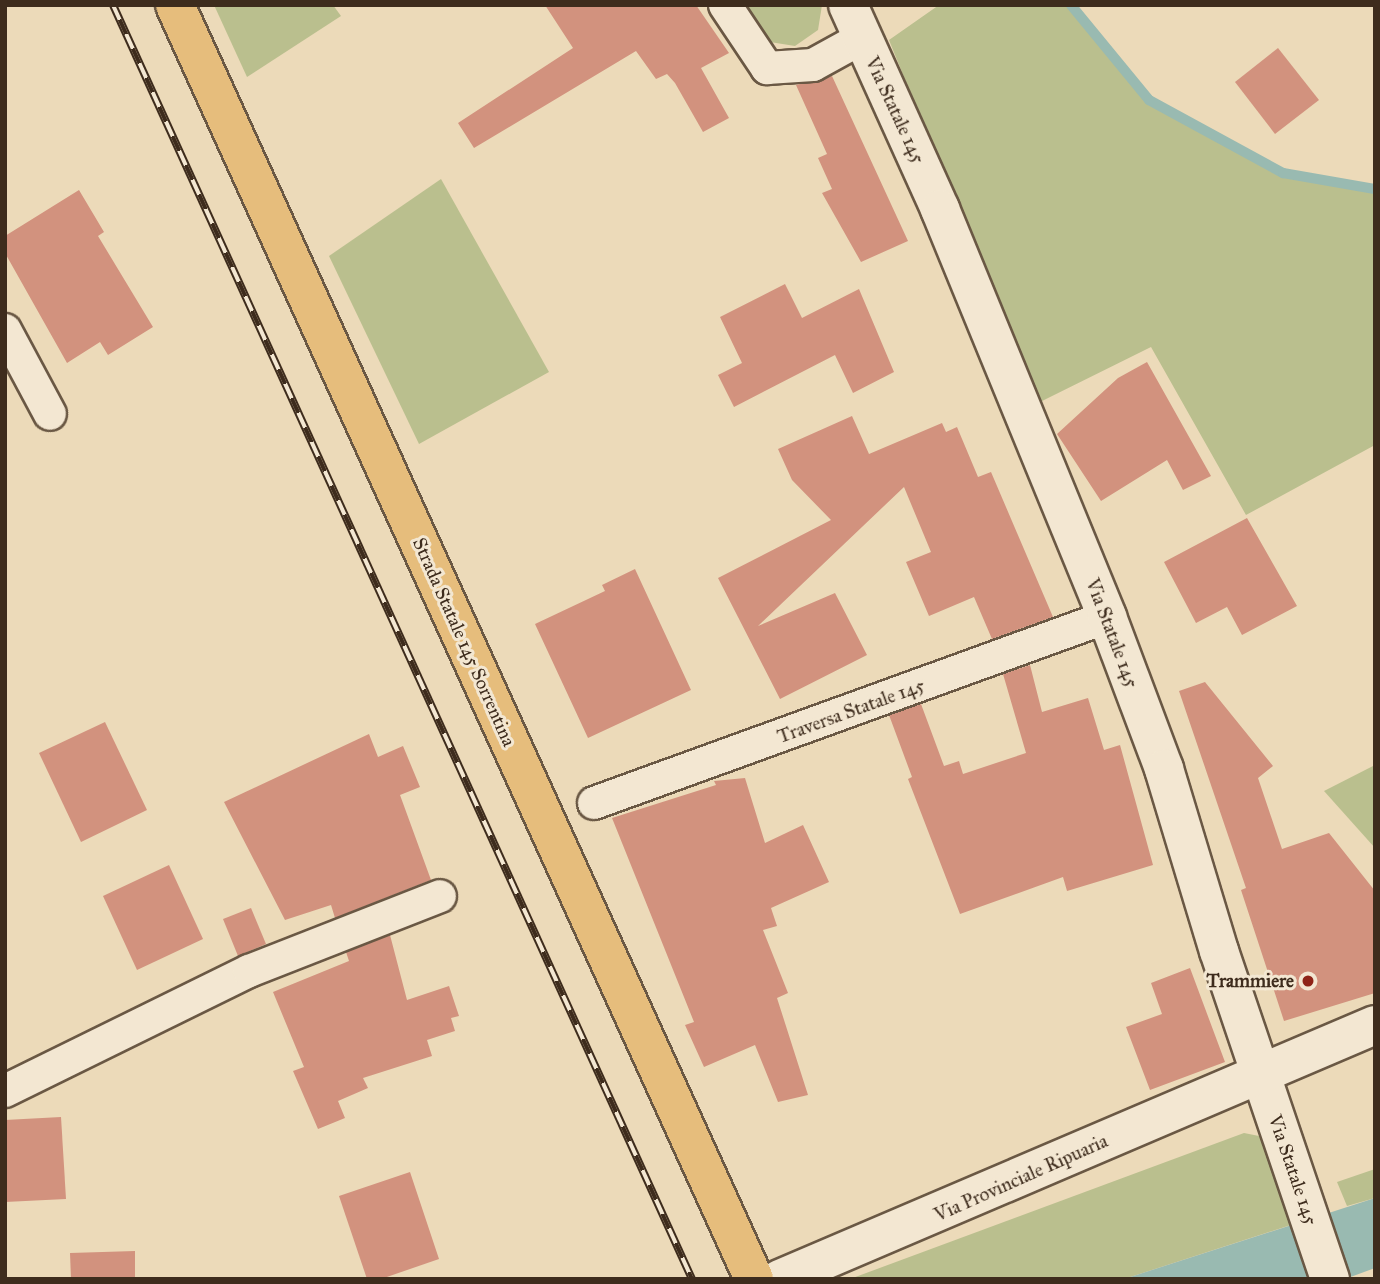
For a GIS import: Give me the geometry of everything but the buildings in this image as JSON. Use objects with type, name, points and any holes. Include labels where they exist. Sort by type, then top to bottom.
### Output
[{"type":"highway","name":"Strada Statale 145 Sorrentina","points":[[175,5],[773,1278]]},
{"type":"main road","name":"Via Statale 145","points":[[855,22],[940,209],[1107,617],[1164,769],[1260,1074],[1330,1279]]},
{"type":"main road","name":"Via Provinciale Ripuaria","points":[[773,1278],[1375,1025]]},
{"type":"street","points":[[725,5],[767,68],[813,65],[855,22]]},
{"type":"street","points":[[5,330],[50,414]]},
{"type":"street","name":"Traversa Statale 145","points":[[594,803],[1107,617]]},
{"type":"street","points":[[5,1091],[249,971],[440,896]]},
{"type":"green space","points":[[214,5],[333,5],[341,16],[247,77]]},
{"type":"green space","points":[[746,5],[822,5],[818,30],[795,46],[770,42]]},
{"type":"green space","points":[[939,5],[1071,5],[1149,100],[1283,173],[1375,189],[1375,445],[1246,515],[1151,347],[1036,404],[889,40]]},
{"type":"green space","points":[[441,179],[549,372],[419,444],[329,256]]},
{"type":"green space","points":[[1375,765],[1375,848],[1324,791]]},
{"type":"green space","points":[[1244,1133],[1264,1137],[1300,1222],[1124,1279],[850,1279]]},
{"type":"green space","points":[[1375,1169],[1375,1198],[1347,1206],[1337,1182]]},
{"type":"water","points":[[1375,1198],[1375,1268],[1345,1279],[1124,1279]]},
{"type":"waterway","points":[[1071,5],[1149,100],[1283,173],[1375,189]]},
{"type":"railway","points":[[113,5],[692,1279]]},
{"type":"place","name":"Trammiere","points":[[1308,981]]}]
